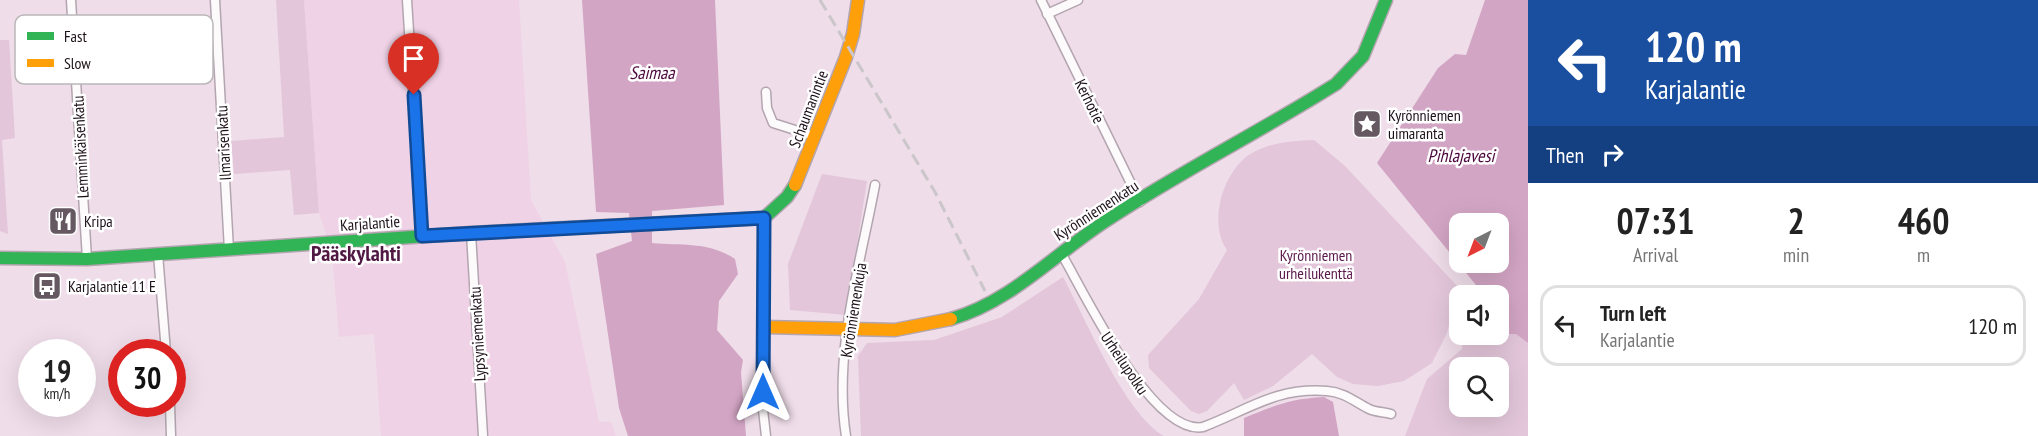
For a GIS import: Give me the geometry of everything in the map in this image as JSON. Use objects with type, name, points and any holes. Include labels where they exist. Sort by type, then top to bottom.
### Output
[{"type":"street","name":"Lemminkäisenkatu","points":[[71,0],[72,15]]},
{"type":"street","name":"Ilmarisenkatu","points":[[216,0],[229,250]]},
{"type":"street","points":[[407,0],[422,236]]},
{"type":"street","name":"Schaumanintie","points":[[764,218],[787,197],[797,182],[849,46],[858,0]]},
{"type":"street","name":"Kerhotie","points":[[1041,0],[1140,202]]},
{"type":"street","points":[[1047,14],[1077,0]]},
{"type":"street","name":"Kyrönniemenkatu","points":[[764,327],[848,331],[917,327],[970,313],[1009,292],[1104,222],[1140,202],[1206,159],[1292,112],[1336,84],[1363,56],[1375,33],[1386,0]]},
{"type":"street","name":"Lemminkäisenkatu","points":[[76,84],[87,259]]},
{"type":"street","points":[[766,92],[767,108],[773,123],[814,136]]},
{"type":"street","name":"Kyrönniemenkuja","points":[[846,436],[841,404],[848,331],[875,185]]},
{"type":"street","name":"Karjalantie","points":[[0,258],[15,260],[87,259],[471,233],[764,218]]},
{"type":"street","points":[[764,218],[763,410],[766,436]]},
{"type":"street","name":"Lypsyniemenkatu","points":[[471,233],[483,436]]},
{"type":"street","name":"Urheilupolku","points":[[1061,253],[1116,356],[1144,394],[1175,424],[1187,430],[1203,427],[1271,396],[1306,390],[1345,395],[1370,410],[1391,414]]},
{"type":"street","points":[[158,254],[165,339]]},
{"type":"street","name":"Karjalantie","points":[[0,263],[15,260]]},
{"type":"street","points":[[170,417],[171,436]]},
{"type":"shaded area","points":[[304,0],[519,0],[531,200],[565,262],[599,422],[611,422],[616,436],[381,436],[374,334],[339,337],[332,252],[319,213]]},
{"type":"green space","points":[[276,0],[304,0],[319,213],[294,215],[290,170],[234,174],[231,141],[284,137]]},
{"type":"green space","points":[[0,40],[9,40],[15,138],[2,140],[8,234],[0,231]]},
{"type":"green space","name":"Kyrönniemen urheilukenttä","points":[[1314,140],[1345,166],[1456,285],[1449,285],[1447,333],[1432,363],[1404,381],[1378,386],[1353,384],[1337,377],[1312,354],[1273,386],[1244,400],[1234,383],[1207,411],[1199,414],[1191,411],[1149,368],[1148,355],[1199,299],[1227,250],[1221,238],[1219,211],[1227,182],[1234,170],[1243,159],[1254,152],[1283,143]]},
{"type":"green space","points":[[822,174],[867,181],[846,315],[790,310],[788,264]]},
{"type":"green space","points":[[1063,277],[1094,340],[1121,387],[1149,425],[1164,436],[861,436],[858,356],[867,343],[934,340],[1002,317]]},
{"type":"green space","points":[[1509,334],[1516,334],[1528,343],[1528,436],[1405,436],[1427,379],[1449,360],[1449,417],[1509,417],[1509,357],[1453,357],[1462,349],[1462,345],[1509,345]]},
{"type":"water","name":"Saimaa","points":[[582,0],[715,0],[724,205],[652,211],[652,243],[695,245],[715,249],[735,259],[738,274],[719,301],[717,330],[743,360],[741,372],[746,436],[628,436],[619,408],[596,254],[632,241],[629,213],[596,212]]},
{"type":"water","name":"Pihlajavesi","points":[[1485,0],[1528,0],[1528,343],[1516,334],[1509,334],[1509,285],[1476,285],[1466,273],[1509,273],[1509,213],[1449,213],[1449,252],[1377,163],[1438,68],[1455,54],[1466,55]]},
{"type":"water","points":[[1324,397],[1333,402],[1339,436],[1244,436],[1244,418],[1283,403]]},
{"type":"railway","points":[[820,0],[935,192],[985,291]]},
{"type":"traffic: fast","points":[[951,319],[1012,290],[1085,235],[1132,204],[1336,84],[1363,56],[1386,0]]},
{"type":"traffic: fast","points":[[0,258],[87,259],[471,233],[764,218],[787,197],[795,185]]},
{"type":"traffic: slow","points":[[795,185],[846,57],[853,34],[858,0]]},
{"type":"traffic: slow","points":[[764,327],[895,330],[951,319]]},
{"type":"place","name":"Kyrönniemen uimaranta","points":[[1367,124]]},
{"type":"place","name":"Kripa","points":[[63,221]]},
{"type":"place","name":"Karjalantie 11 E","points":[[47,286]]},
{"type":"district","name":"Pääskylahti","points":[[356,253]]},
{"type":"route","points":[[414,95],[422,236],[764,218],[763,392]]}]
